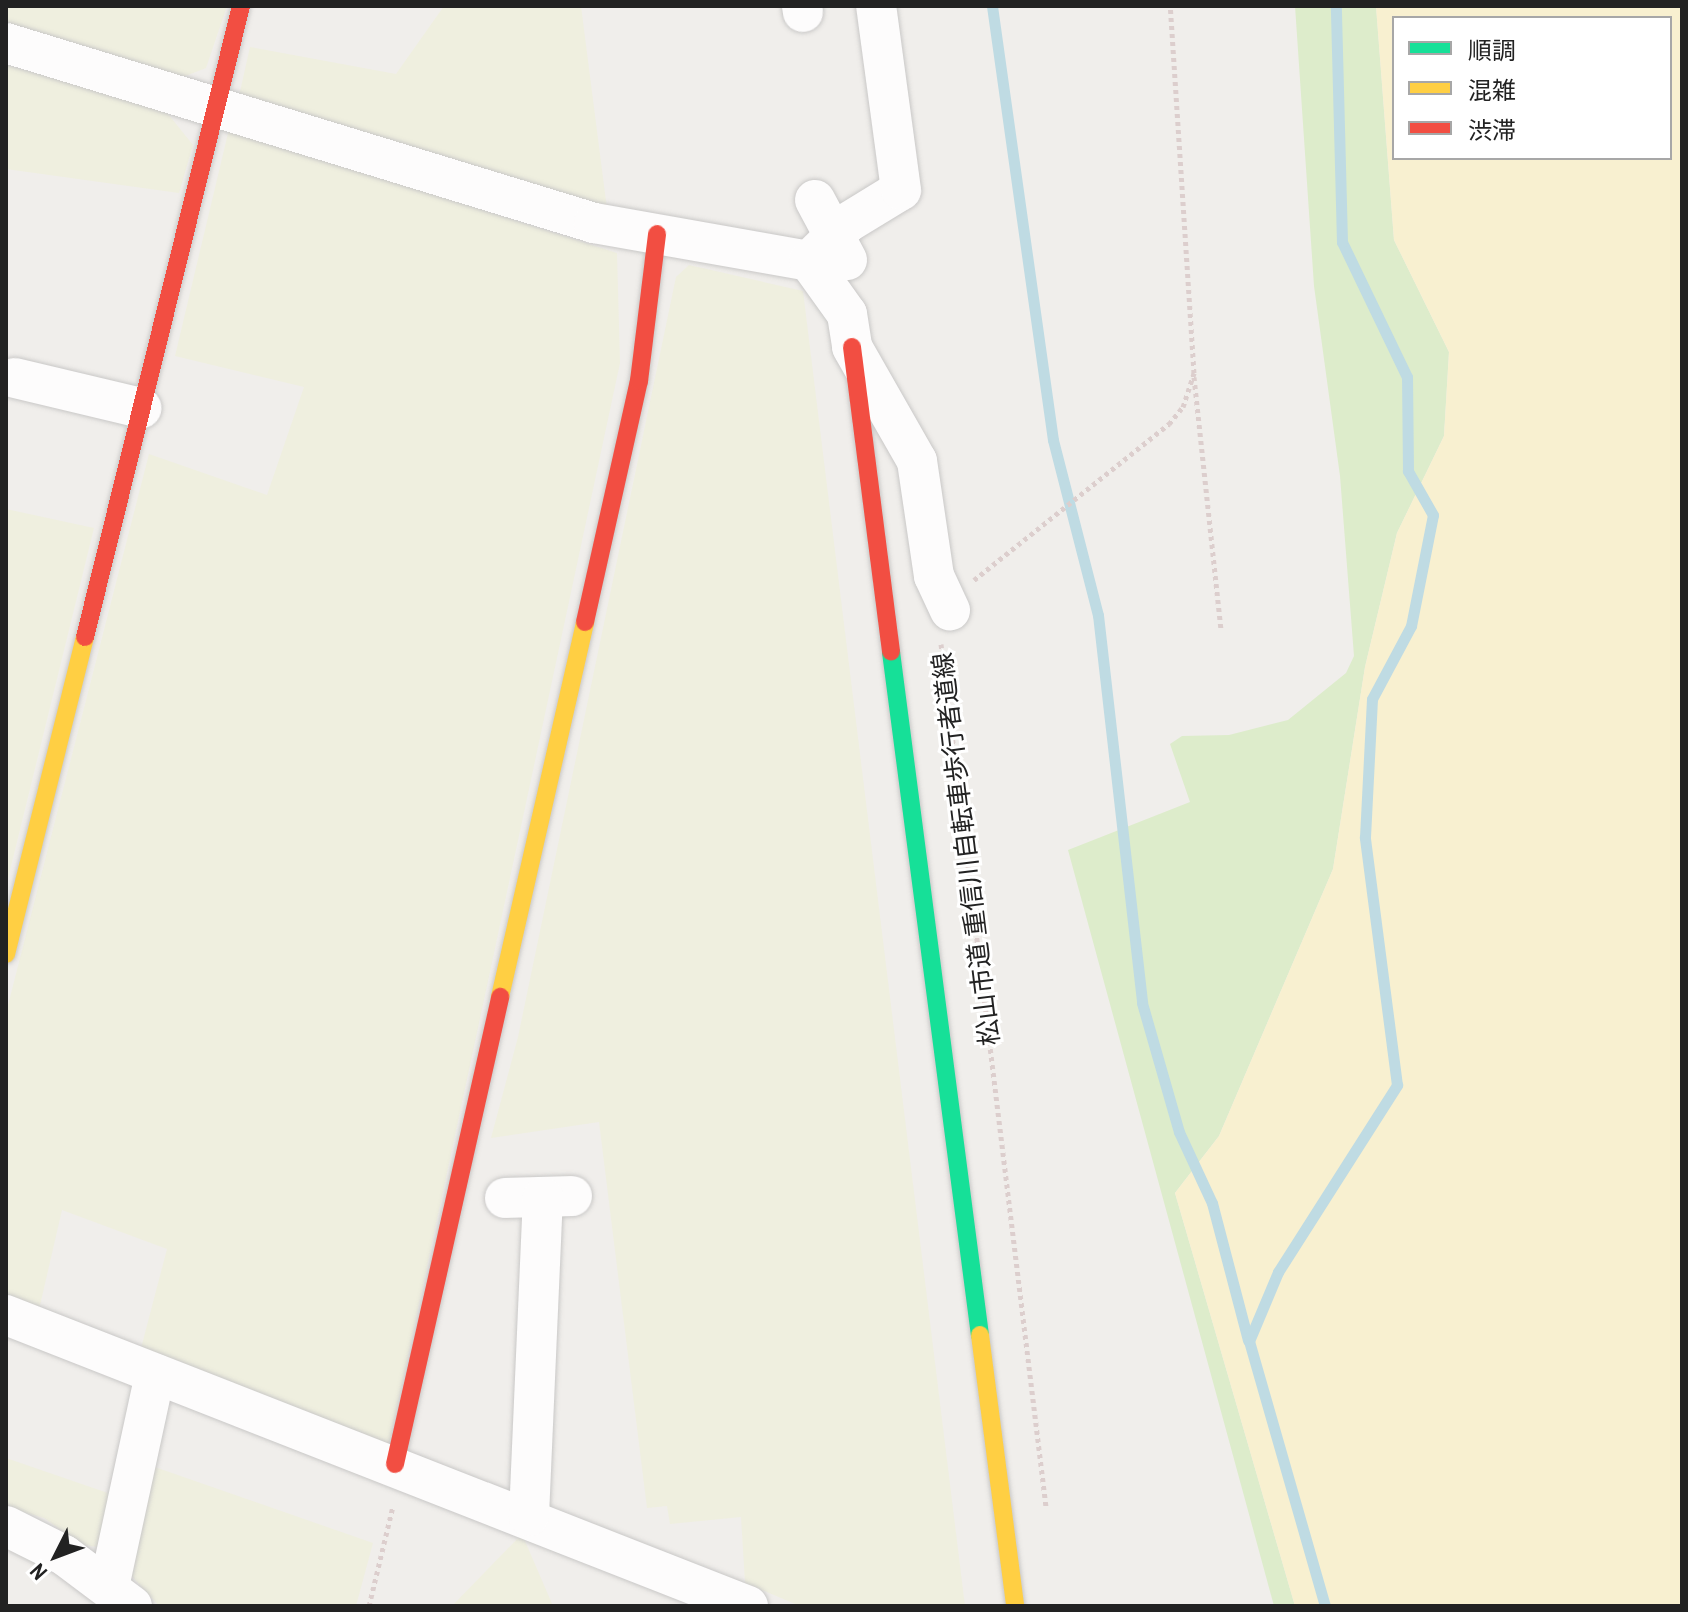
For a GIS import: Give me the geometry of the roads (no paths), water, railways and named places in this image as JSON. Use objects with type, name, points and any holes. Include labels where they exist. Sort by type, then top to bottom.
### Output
[{"type":"street","points":[[6,954],[241,6]]},
{"type":"street","points":[[822,249],[847,223],[901,190],[876,6]]},
{"type":"street","points":[[6,43],[594,223],[657,234],[822,249]]},
{"type":"street","points":[[815,200],[822,249],[850,330],[917,461],[934,576],[950,610]]},
{"type":"street","points":[[399,1466],[639,381],[657,234]]},
{"type":"street","points":[[850,330],[1015,1606]]},
{"type":"street","points":[[15,378],[141,408]]},
{"type":"street","points":[[529,1516],[540,1197]]},
{"type":"street","points":[[6,1315],[529,1516],[748,1606]]},
{"type":"street","points":[[6,1526],[64,1555],[121,1597],[155,1374]]},
{"type":"waterway","points":[[992,6],[1053,440],[1098,615],[1142,1003],[1179,1132],[1212,1203],[1248,1340]]},
{"type":"waterway","points":[[1325,1606],[1249,1341],[1278,1272],[1397,1085],[1365,837],[1372,699],[1411,626],[1433,515],[1408,471],[1407,377],[1342,242],[1336,6]]}]
